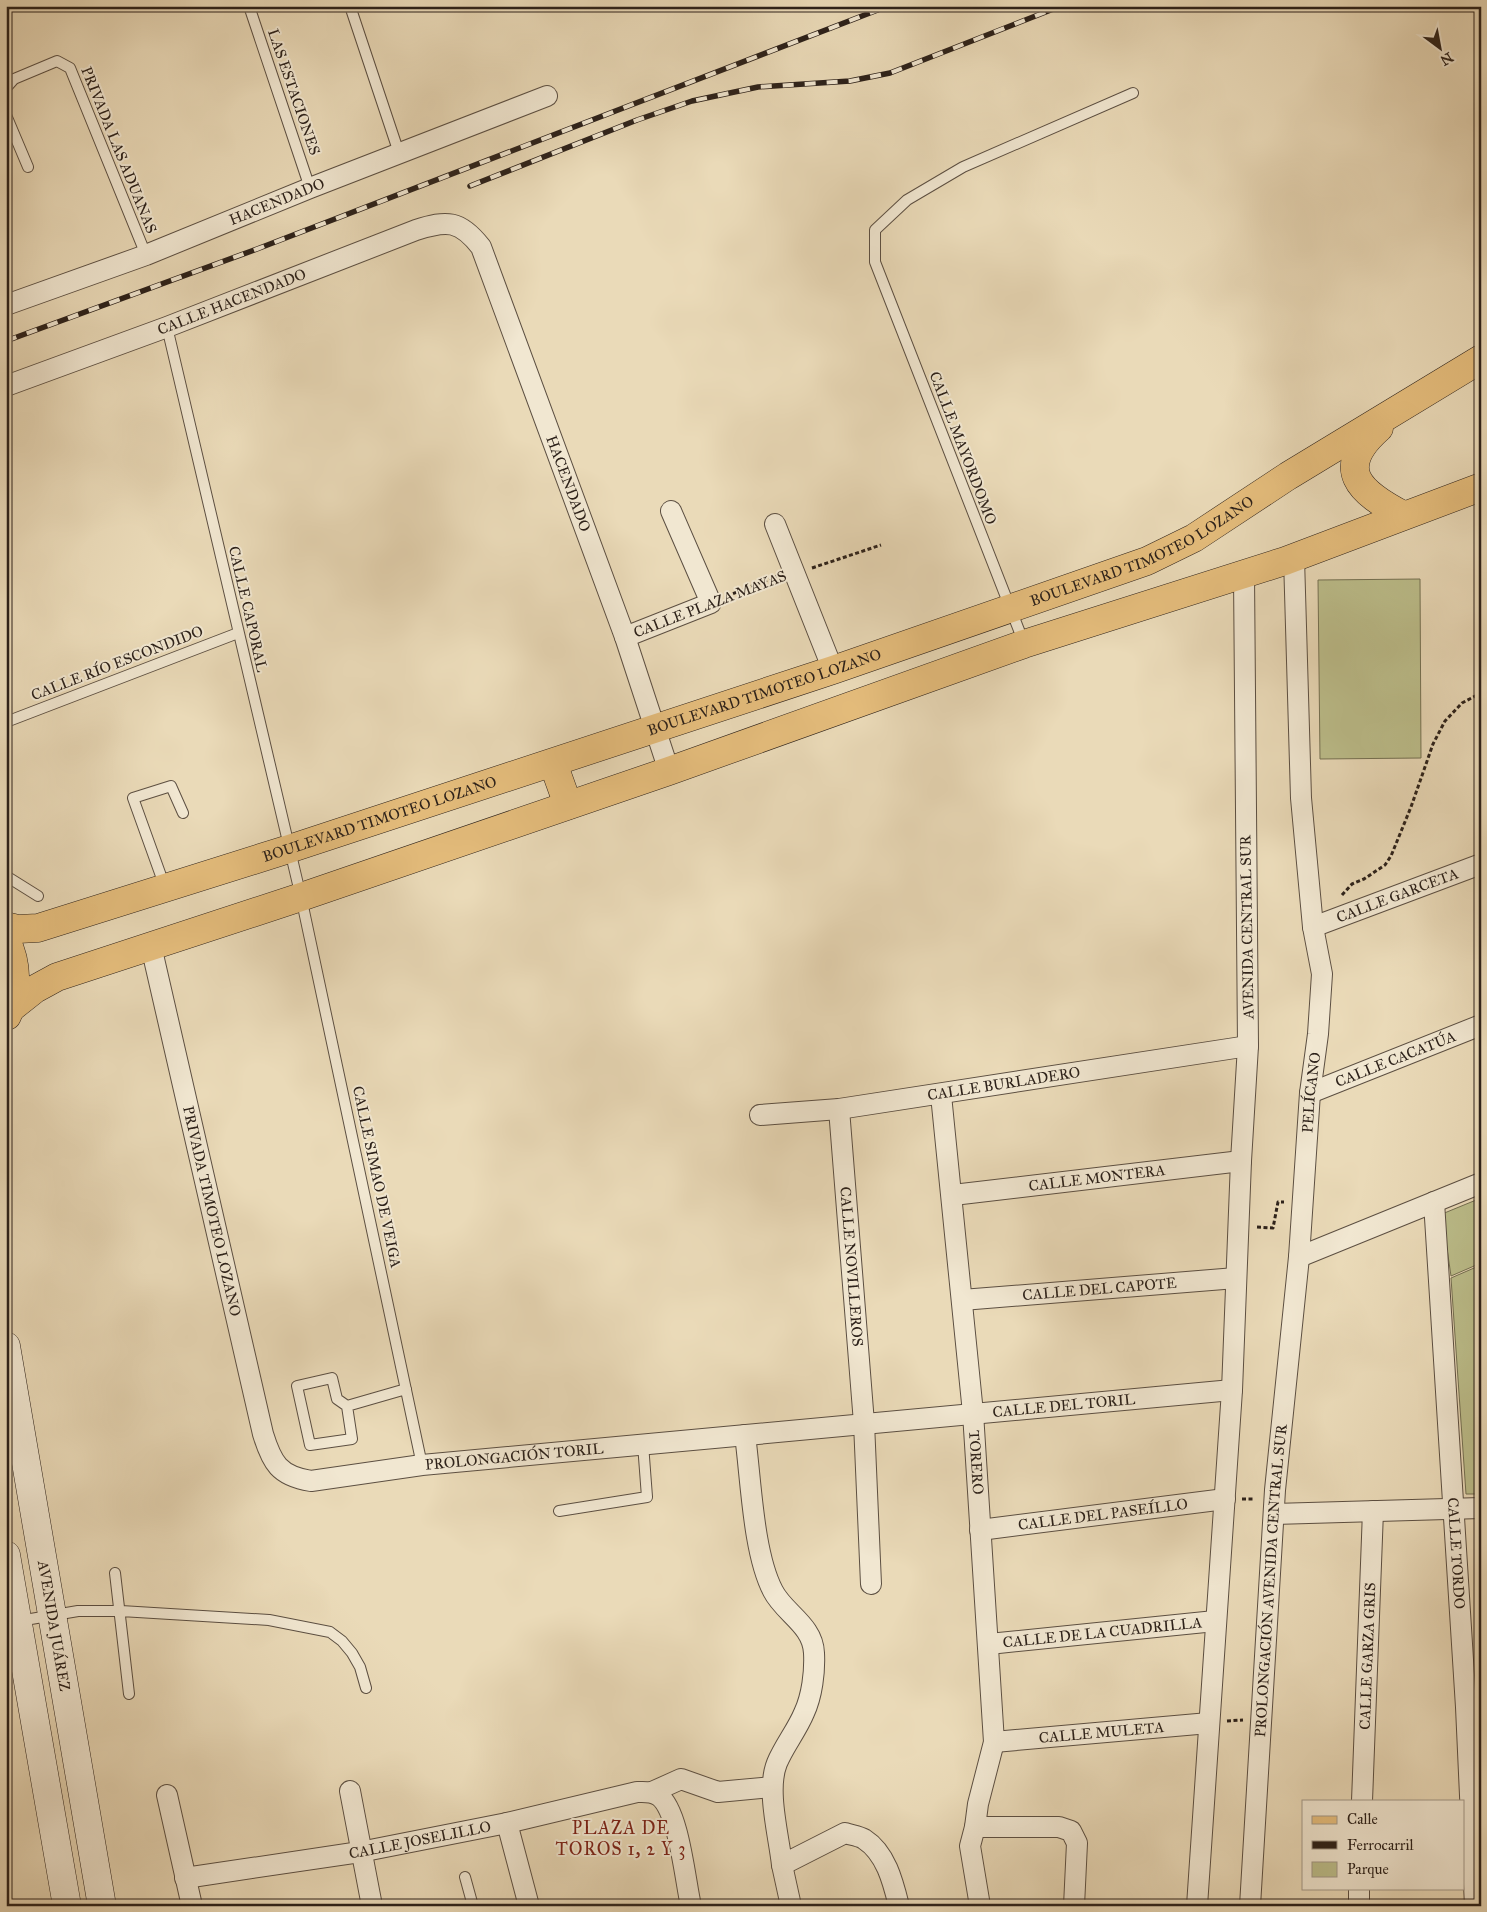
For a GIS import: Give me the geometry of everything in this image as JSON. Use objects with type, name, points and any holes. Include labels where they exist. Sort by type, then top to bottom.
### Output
[{"type":"main road","name":"BOULEVARD TIMOTEO LOZANO","points":[[6,926],[18,929],[38,928],[290,849],[833,670],[1147,561],[1194,538],[1288,476],[1481,359]]},
{"type":"main road","points":[[1403,515],[1374,500],[1359,484],[1354,466],[1359,449],[1368,438],[1405,405]]},
{"type":"main road","points":[[9,1013],[35,989],[57,977],[301,897],[669,771],[1024,644],[1271,566],[1481,487]]},
{"type":"main road","points":[[553,763],[568,805]]},
{"type":"main road","points":[[6,940],[14,963],[16,986],[9,1013]]},
{"type":"main road","name":"AVENIDA JUÁREZ","points":[[6,1346],[102,1906]]},
{"type":"main road","points":[[6,1555],[67,1906]]},
{"type":"street","name":"HACENDADO","points":[[6,305],[146,255],[310,188],[546,96]]},
{"type":"street","name":"CALLE HACENDADO","points":[[6,386],[167,327],[416,230],[435,224],[458,225]]},
{"type":"street","name":"HACENDADO","points":[[458,225],[471,234],[481,247],[625,637],[669,771]]},
{"type":"street","points":[[671,511],[710,603]]},
{"type":"street","points":[[775,524],[833,670]]},
{"type":"street","name":"PELÍCANO","points":[[1271,566],[1301,798],[1313,928],[1322,974],[1318,1034],[1310,1092],[1300,1257]]},
{"type":"street","name":"AVENIDA CENTRAL SUR","points":[[1236,1278],[1271,566]]},
{"type":"street","name":"CALLE PLAZA MAYAS","points":[[625,637],[710,603]]},
{"type":"street","name":"CALLE GARCETA","points":[[1313,928],[1481,864]]},
{"type":"street","name":"PRIVADA TIMOTEO LOZANO","points":[[151,946],[263,1434],[268,1450],[284,1473]]},
{"type":"street","name":"CALLE CACATÚA","points":[[1310,1092],[1481,1025]]},
{"type":"street","name":"CALLE BURLADERO","points":[[760,1115],[839,1109],[942,1095],[1248,1046]]},
{"type":"street","name":"TORERO","points":[[942,1095],[973,1413],[994,1742],[978,1804],[975,1828],[970,1846],[980,1906]]},
{"type":"street","name":"CALLE NOVILLEROS","points":[[839,1109],[864,1423],[871,1584]]},
{"type":"street","name":"CALLE MONTERA","points":[[953,1195],[1241,1162]]},
{"type":"street","points":[[1300,1257],[1481,1183]]},
{"type":"street","name":"CALLE TORDO","points":[[1434,1202],[1466,1707],[1475,1906]]},
{"type":"street","name":"PROLONGACIÓN AVENIDA CENTRAL SUR","points":[[1250,1906],[1274,1514],[1300,1257]]},
{"type":"street","points":[[1197,1906],[1232,1390],[1236,1278]]},
{"type":"street","name":"CALLE DEL CAPOTE","points":[[962,1300],[1236,1278]]},
{"type":"street","name":"CALLE DEL TORIL","points":[[745,1435],[1232,1390]]},
{"type":"street","points":[[745,1435],[761,1560],[776,1597],[803,1625],[814,1652],[810,1692],[805,1712],[776,1764],[772,1787],[782,1865],[791,1906]]},
{"type":"street","name":"PROLONGACIÓN TORIL","points":[[284,1473],[296,1479],[311,1481],[422,1465],[745,1435]]},
{"type":"street","name":"CALLE DEL PASEÍLLO","points":[[980,1530],[1225,1499]]},
{"type":"street","points":[[1274,1514],[1481,1508]]},
{"type":"street","name":"CALLE GARZA GRIS","points":[[1362,1800],[1373,1511]]},
{"type":"street","name":"CALLE DE LA CUADRILLA","points":[[989,1644],[1215,1621]]},
{"type":"street","name":"CALLE MULETA","points":[[994,1742],[1209,1723]]},
{"type":"street","name":"CALLE JOSELILLO","points":[[185,1878],[360,1852],[507,1823],[637,1792],[652,1792],[681,1779],[718,1792],[772,1787]]},
{"type":"street","points":[[350,1791],[360,1852],[372,1906]]},
{"type":"street","points":[[652,1792],[663,1800],[673,1820],[691,1906]]},
{"type":"street","points":[[167,1795],[192,1906]]},
{"type":"street","points":[[507,1823],[529,1906]]},
{"type":"street","points":[[975,1828],[1066,1828],[1075,1836],[1078,1850],[1074,1906]]},
{"type":"street","points":[[782,1865],[845,1833],[864,1838],[879,1853],[891,1877],[899,1906]]},
{"type":"street","points":[[1359,1906],[1360,1890]]},
{"type":"lane","name":"LAS ESTACIONES","points":[[249,6],[310,188]]},
{"type":"lane","points":[[350,6],[399,153]]},
{"type":"lane","name":"PRIVADA LAS ADUANAS","points":[[6,88],[14,79],[57,61],[70,68],[146,255]]},
{"type":"lane","name":"CALLE MAYORDOMO","points":[[1024,644],[875,262],[875,230],[907,200],[963,167],[1133,93]]},
{"type":"lane","points":[[6,115],[28,167]]},
{"type":"lane","name":"CALLE CAPORAL","points":[[167,327],[301,897]]},
{"type":"lane","name":"CALLE RÍO ESCONDIDO","points":[[6,722],[238,633]]},
{"type":"lane","points":[[166,888],[133,798],[171,786],[183,813]]},
{"type":"lane","points":[[6,876],[38,896]]},
{"type":"lane","name":"CALLE SIMAO DE VEIGA","points":[[301,897],[422,1465]]},
{"type":"lane","points":[[332,1378],[337,1398],[347,1406],[352,1439],[310,1444],[297,1386],[332,1378]]},
{"type":"lane","points":[[347,1406],[406,1389]]},
{"type":"lane","points":[[559,1511],[647,1497],[643,1444]]},
{"type":"lane","points":[[115,1573],[121,1611],[129,1694]]},
{"type":"lane","points":[[18,1621],[78,1611],[121,1611],[269,1620],[330,1632],[342,1641],[352,1653],[360,1667],[366,1688]]},
{"type":"lane","points":[[465,1877],[473,1906]]},
{"type":"path","name":"CALLE PLAZA MAYAS","points":[[710,603],[757,583],[810,569],[881,545]]},
{"type":"path","points":[[1339,898],[1352,884],[1385,865],[1391,856],[1411,807],[1433,744],[1441,728],[1462,703],[1481,693]]},
{"type":"path","points":[[1237,1254],[1251,1249],[1254,1226],[1273,1228],[1278,1202],[1302,1202]]},
{"type":"path","points":[[1209,1723],[1261,1718]]},
{"type":"green space","points":[[1420,579],[1421,758],[1320,759],[1318,580]]},
{"type":"green space","points":[[1481,1198],[1481,1263],[1451,1276],[1442,1214]]},
{"type":"green space","points":[[1481,1265],[1481,1494],[1466,1494],[1451,1278]]},
{"type":"railway","points":[[6,341],[257,249],[888,6]]},
{"type":"railway","points":[[470,186],[637,120],[692,101],[758,87],[850,81],[890,73],[1061,6]]},
{"type":"district","name":"PLAZA DE TOROS 1, 2 Y 3","points":[[621,1838]]}]
